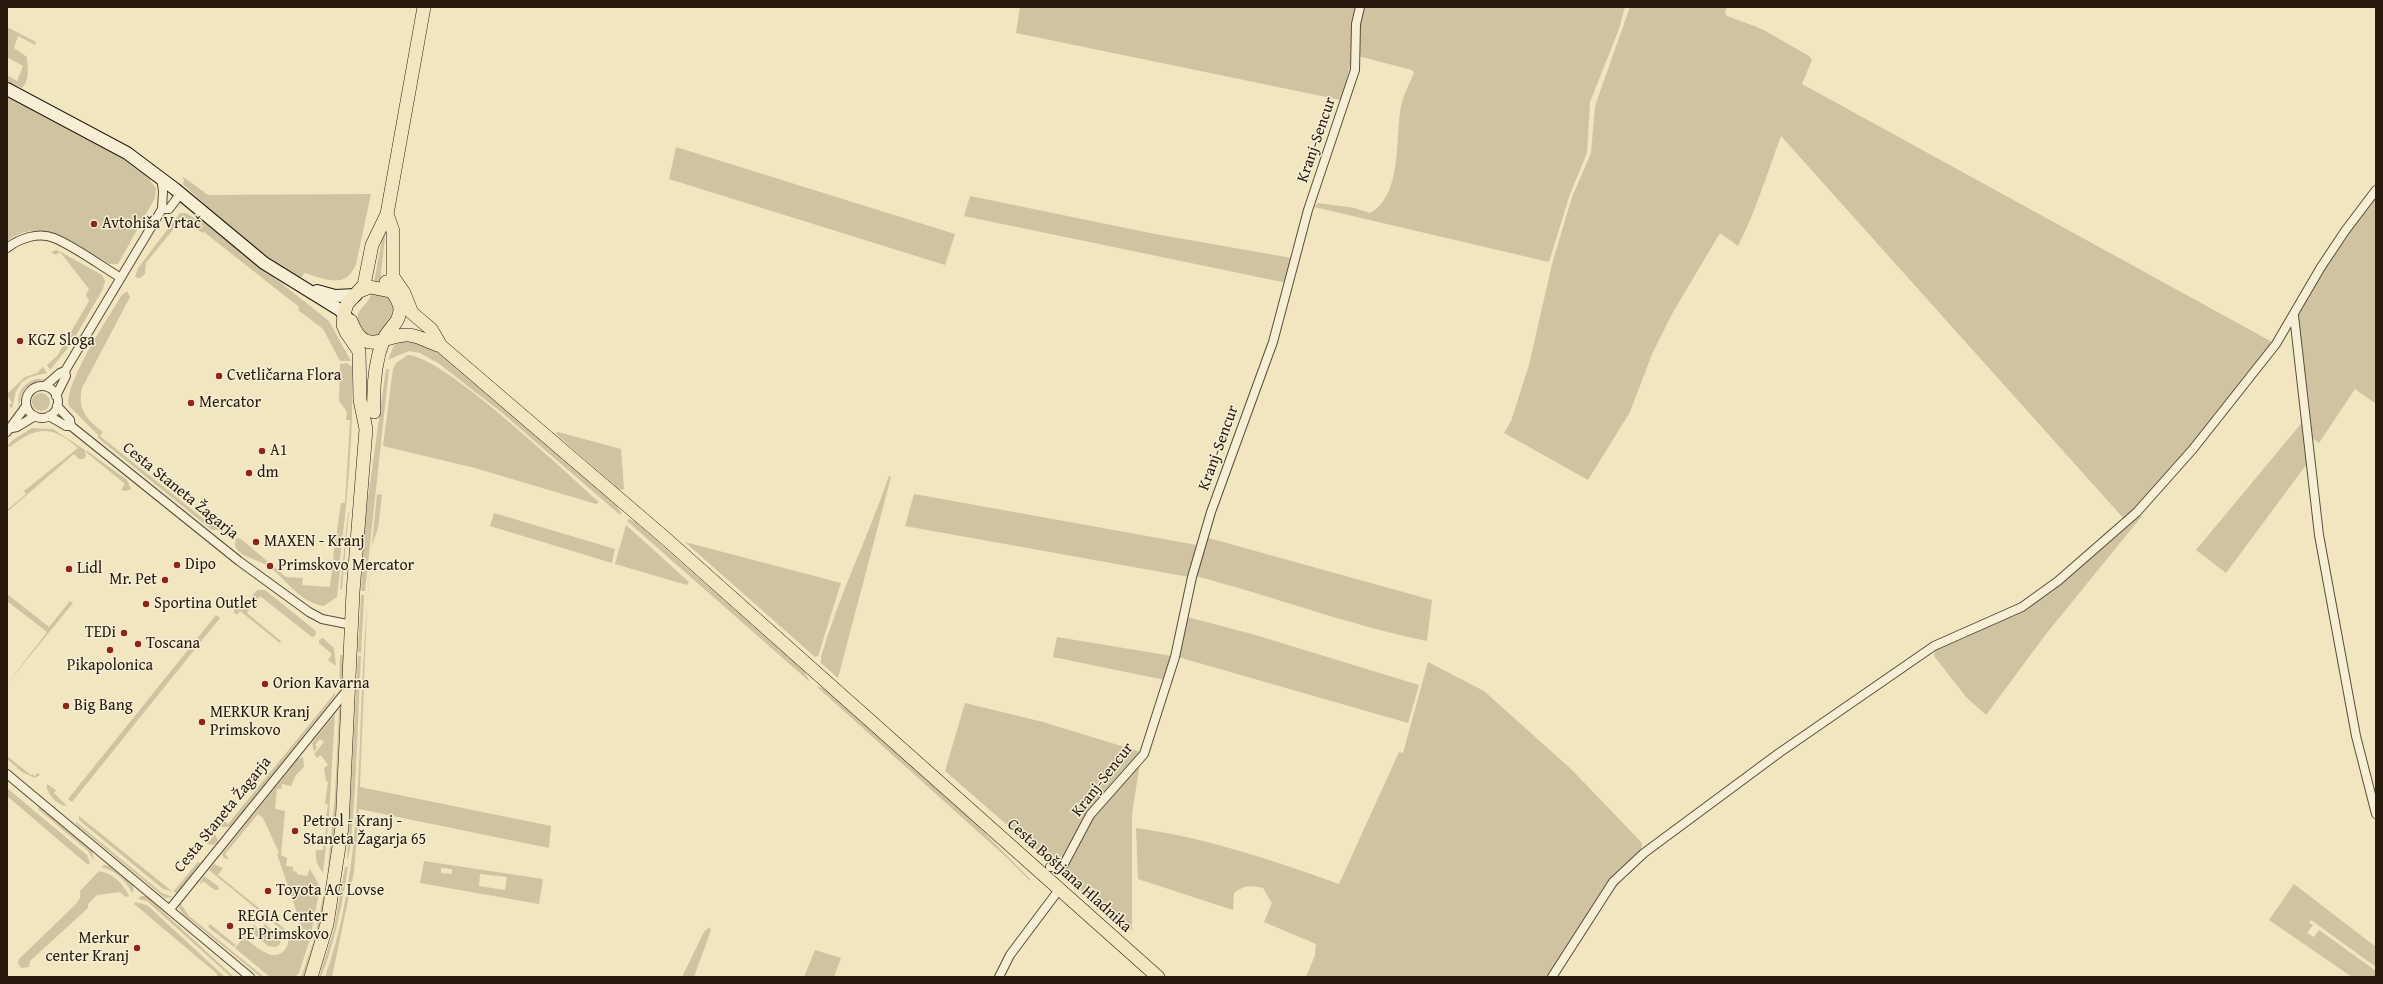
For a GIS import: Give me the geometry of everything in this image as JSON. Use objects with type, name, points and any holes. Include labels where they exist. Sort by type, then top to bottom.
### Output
[{"type":"main road","points":[[362,291],[372,246],[387,214],[424,7]]},
{"type":"main road","points":[[7,89],[104,139],[181,194],[264,263],[305,290],[311,300],[339,318],[346,320],[364,340],[367,362],[366,399],[368,412]]},
{"type":"main road","points":[[311,977],[327,924],[342,827],[352,624],[368,412],[373,396],[379,364],[406,312],[404,293],[393,278],[391,245],[392,231],[387,214]]},
{"type":"main road","points":[[391,245],[387,254],[386,280],[390,291],[406,312],[412,313],[431,329],[441,346]]},
{"type":"main road","points":[[305,290],[317,291],[335,296],[362,291],[390,291]]},
{"type":"main road","points":[[346,320],[355,306],[366,296],[362,291]]},
{"type":"main road","points":[[346,320],[358,352],[368,412]]},
{"type":"main road","points":[[364,340],[411,335],[441,346]]},
{"type":"main road","points":[[368,412],[380,395],[384,364],[392,338]]},
{"type":"main road","name":"Cesta Boštjana Hladnika","points":[[441,346],[665,538],[959,800],[1058,891],[1158,977]]},
{"type":"street","name":"Kranj-Sencur","points":[[1050,867],[1059,867],[1064,864],[1090,815],[1144,754],[1175,657],[1192,577],[1211,512],[1273,342],[1308,210],[1355,70],[1356,24],[1360,7]]},
{"type":"street","points":[[45,386],[60,373],[65,371],[162,210],[163,191],[160,178]]},
{"type":"street","points":[[1552,977],[1613,882],[1644,853],[1810,730],[1934,646],[2022,607],[2058,582],[2137,512],[2193,449],[2258,369],[2294,316],[2321,267],[2345,230],[2376,190]]},
{"type":"street","points":[[162,210],[169,209],[181,194]]},
{"type":"street","points":[[7,248],[18,240],[29,237],[53,238],[121,278]]},
{"type":"street","points":[[2294,316],[2319,534],[2327,586],[2356,736],[2376,814]]},
{"type":"street","points":[[56,396],[66,376],[65,371]]},
{"type":"street","points":[[45,386],[53,390],[56,396],[57,406],[49,416],[35,416],[9,430],[13,422],[26,406],[28,394],[31,389],[45,386]]},
{"type":"street","points":[[26,406],[35,416]]},
{"type":"street","name":"Cesta Staneta Žagarja","points":[[57,406],[70,420],[71,426]]},
{"type":"street","name":"Cesta Staneta Žagarja","points":[[49,416],[66,426],[71,426],[239,560],[309,612],[322,619],[352,624]]},
{"type":"street","name":"Cesta Staneta Žagarja","points":[[170,909],[349,687]]},
{"type":"street","points":[[7,774],[250,977]]},
{"type":"street","points":[[999,977],[1010,955],[1058,891]]},
{"type":"shaded area","points":[[1020,7],[1625,7],[1619,29],[1590,102],[1587,153],[1570,194],[1549,262],[1314,207],[1318,203],[1355,208],[1370,213],[1381,204],[1388,193],[1393,178],[1396,163],[1402,102],[1414,73],[1412,70],[1358,56],[1352,59],[1341,100],[1016,33]]},
{"type":"shaded area","points":[[1630,7],[1727,7],[1725,13],[1727,16],[1762,29],[1809,56],[1812,60],[1802,84],[2274,343],[2209,425],[2125,520],[1781,136],[1756,206],[1738,246],[1720,233],[1672,314],[1652,354],[1630,412],[1588,480],[1504,433],[1511,421],[1529,365],[1552,264],[1572,197],[1591,153],[1595,106]]},
{"type":"shaded area","points":[[7,27],[36,42],[35,45],[18,36],[14,48],[27,57],[28,76],[22,88],[7,82],[7,75],[17,81],[23,66],[7,57]]},
{"type":"shaded area","points":[[7,95],[120,156],[151,179],[150,181],[156,188],[155,198],[118,264],[109,264],[72,242],[60,236],[46,232],[33,231],[20,234],[7,241]]},
{"type":"shaded area","points":[[676,147],[955,234],[945,265],[669,179]]},
{"type":"shaded area","points":[[182,176],[208,195],[371,194],[356,264],[352,272],[341,280],[327,280],[305,273],[300,278],[269,258],[225,222],[183,184],[184,180]]},
{"type":"shaded area","points":[[2376,195],[2376,404],[2355,389],[2319,443],[2311,437],[2298,325],[2299,312],[2344,237]]},
{"type":"shaded area","points":[[970,196],[1155,234],[1292,258],[1287,283],[964,216]]},
{"type":"shaded area","points":[[180,213],[186,213],[197,220],[199,218],[329,321],[351,361],[340,361],[323,329],[298,310],[299,307],[204,232],[203,233],[186,223],[176,226],[146,263],[145,274],[140,278],[135,277],[138,268]]},
{"type":"shaded area","points":[[384,228],[386,228],[380,283],[374,282]]},
{"type":"shaded area","points":[[56,250],[61,252],[102,275],[105,281],[103,289],[71,344],[50,370],[47,365],[57,356],[89,301],[86,295],[89,289],[60,252],[56,255],[51,252]]},
{"type":"shaded area","points":[[127,291],[130,297],[82,388],[82,408],[92,423],[103,432],[100,436],[205,520],[210,515],[221,523],[221,530],[212,530],[98,438],[98,435],[69,406],[69,396],[73,383],[88,351],[121,296]]},
{"type":"shaded area","points":[[372,292],[389,299],[393,304],[394,309],[389,322],[379,337],[372,337],[361,331],[358,323],[360,310]]},
{"type":"shaded area","points":[[408,340],[430,347],[442,355],[617,506],[622,514],[619,514],[501,412],[438,363],[420,353],[409,351],[388,360],[394,345]]},
{"type":"shaded area","points":[[408,355],[426,361],[449,375],[476,395],[534,443],[599,502],[596,504],[475,468],[383,446],[393,369],[396,363]]},
{"type":"shaded area","points":[[347,363],[352,367],[352,418],[347,493],[339,568],[333,558],[341,503],[345,503],[350,420],[346,420],[347,412],[339,401],[340,364]]},
{"type":"shaded area","points":[[43,367],[47,373],[30,377],[22,382],[16,391],[12,409],[9,405],[12,403],[7,394],[25,377],[37,373]]},
{"type":"shaded area","points":[[386,369],[389,369],[365,591],[361,591],[366,512]]},
{"type":"shaded area","points":[[36,379],[46,379],[26,387],[21,395],[19,407],[18,402],[20,393],[24,386]]},
{"type":"shaded area","points":[[37,393],[45,393],[50,398],[48,409],[45,411],[37,411],[32,406],[32,398]]},
{"type":"shaded area","points":[[2305,419],[2309,461],[2226,573],[2196,550]]},
{"type":"shaded area","points":[[32,428],[53,429],[85,450],[86,456],[84,459],[79,459],[74,454],[7,512],[7,510],[26,494],[24,491],[78,448],[69,440],[60,435],[44,431],[28,435],[10,447],[7,446],[13,440]]},
{"type":"shaded area","points":[[558,432],[621,449],[624,489],[620,490],[556,434]]},
{"type":"shaded area","points":[[86,450],[127,480],[131,489],[126,491],[121,490],[125,484],[87,453]]},
{"type":"shaded area","points":[[889,476],[891,477],[838,678],[821,663],[821,657],[836,611]]},
{"type":"shaded area","points":[[377,494],[382,495],[378,528],[372,545],[367,606],[360,787],[551,826],[549,848],[359,809],[354,872],[332,977],[325,977],[336,942],[344,907],[354,834],[366,615],[372,543]]},
{"type":"shaded area","points":[[914,494],[1197,545],[1189,577],[905,526]]},
{"type":"shaded area","points":[[349,511],[342,589],[340,589],[348,513]]},
{"type":"shaded area","points":[[494,513],[615,549],[612,563],[490,526]]},
{"type":"shaded area","points":[[2142,516],[2046,634],[1986,715],[1966,697],[1934,656],[1935,647],[1964,638],[2030,605],[2137,517]]},
{"type":"shaded area","points":[[629,519],[634,521],[804,671],[810,682],[627,521]]},
{"type":"shaded area","points":[[626,525],[689,582],[687,585],[615,564]]},
{"type":"shaded area","points":[[1205,537],[1432,600],[1427,641],[1339,619],[1253,592],[1195,576]]},
{"type":"shaded area","points":[[236,538],[241,539],[286,577],[303,578],[302,585],[330,587],[333,560],[340,571],[337,597],[324,606],[315,604],[308,600],[294,590],[268,566],[240,552],[235,545]]},
{"type":"shaded area","points":[[685,542],[841,583],[818,656],[815,657]]},
{"type":"shaded area","points":[[257,590],[265,590],[316,631],[315,636],[312,637],[260,596],[256,601],[252,596]]},
{"type":"shaded area","points":[[7,594],[49,627],[70,601],[73,603],[7,684],[47,632],[7,601]]},
{"type":"shaded area","points":[[361,595],[364,595],[364,598],[361,653],[358,652]]},
{"type":"shaded area","points":[[239,604],[246,604],[250,608],[247,613],[281,641],[280,643],[240,611],[237,615],[234,613],[234,610]]},
{"type":"shaded area","points":[[216,615],[220,618],[72,802],[68,799]]},
{"type":"shaded area","points":[[1187,617],[1252,634],[1419,685],[1408,723],[1178,657]]},
{"type":"shaded area","points":[[1057,637],[1172,656],[1165,680],[1053,657]]},
{"type":"shaded area","points":[[323,638],[334,648],[336,666],[328,660],[332,654],[319,643],[319,640]]},
{"type":"shaded area","points":[[340,655],[343,655],[343,675],[339,690]]},
{"type":"shaded area","points":[[358,656],[361,656],[356,765],[352,829],[350,850],[347,861]]},
{"type":"shaded area","points":[[1428,662],[1484,691],[1572,770],[1642,843],[1641,858],[1607,898],[1557,977],[1306,977],[1315,955],[1316,944],[1264,922],[1272,903],[1263,888],[1248,886],[1241,888],[1234,893],[1233,910],[1138,879],[1136,828],[1162,832],[1214,844],[1264,858],[1339,884],[1399,752],[1403,753]]},
{"type":"shaded area","points":[[816,686],[825,689],[960,808],[1031,880],[1030,881],[1007,858]]},
{"type":"shaded area","points":[[335,693],[335,696],[230,827],[220,827],[224,821],[228,824]]},
{"type":"shaded area","points":[[965,703],[1043,722],[1141,752],[1104,794],[1063,861],[1059,863],[1051,863],[945,771]]},
{"type":"shaded area","points":[[339,709],[341,712],[335,826],[327,877],[335,795]]},
{"type":"shaded area","points":[[335,714],[329,816],[323,873],[319,868],[316,859],[316,850],[323,850],[328,817],[326,816],[328,804],[325,804],[328,782],[326,781],[324,768],[328,765],[321,755],[317,758],[314,754],[324,742],[320,739],[315,745],[317,747],[314,752],[312,743]]},
{"type":"shaded area","points":[[7,756],[31,775],[32,774],[35,776],[37,773],[40,775],[35,778],[22,772],[7,759]]},
{"type":"shaded area","points":[[303,757],[304,767],[296,775],[291,786],[282,784],[281,789],[277,789],[275,809],[285,811],[281,855],[287,858],[286,866],[293,867],[293,871],[297,872],[297,874],[307,876],[310,869],[320,887],[310,939],[299,973],[295,977],[270,977],[235,948],[244,937],[259,949],[271,955],[276,955],[281,953],[287,946],[288,939],[286,933],[209,870],[214,864],[223,868],[218,875],[296,938],[305,937],[277,854],[279,853],[263,818],[258,814],[225,854],[229,859],[224,858],[222,854],[298,759]]},
{"type":"shaded area","points":[[1140,763],[1132,814],[1132,930],[1120,927],[1062,875],[1076,843],[1085,829],[1105,802]]},
{"type":"shaded area","points":[[47,784],[56,790],[54,793],[67,806],[60,804],[53,798],[48,791]]},
{"type":"shaded area","points":[[7,788],[87,855],[90,863],[88,865],[7,796]]},
{"type":"shaded area","points":[[39,807],[92,851],[94,861],[88,851],[38,809]]},
{"type":"shaded area","points":[[79,816],[173,892],[163,889],[79,820]]},
{"type":"shaded area","points":[[75,821],[162,893],[173,897],[165,898],[77,825]]},
{"type":"shaded area","points":[[215,834],[218,841],[214,845],[207,844]]},
{"type":"shaded area","points":[[424,861],[543,879],[539,904],[420,883]],"holes":[[[441,868],[452,869],[452,874],[441,873]],[[480,874],[507,877],[505,890],[479,886]]]},
{"type":"shaded area","points":[[198,862],[201,863],[177,893],[173,892]]},
{"type":"shaded area","points":[[104,865],[109,866],[133,885],[133,892],[132,893],[119,876],[106,868],[101,867]]},
{"type":"shaded area","points":[[345,867],[348,867],[338,923],[326,964],[321,977],[319,977],[334,929]]},
{"type":"shaded area","points":[[99,871],[109,874],[117,880],[124,887],[129,896],[126,897],[120,892],[97,895],[88,904],[88,908],[30,961],[29,967],[21,968],[18,963],[19,959],[76,904],[80,898],[80,891]]},
{"type":"shaded area","points":[[204,876],[218,886],[219,890],[215,890],[203,881],[201,884],[200,882]]},
{"type":"shaded area","points":[[2294,884],[2376,947],[2376,967],[2311,920],[2309,923],[2313,925],[2307,933],[2314,937],[2319,930],[2376,971],[2376,977],[2352,977],[2269,920]]},
{"type":"shaded area","points":[[324,892],[324,910],[318,934],[304,977],[301,977],[314,940]]},
{"type":"shaded area","points":[[141,896],[146,896],[234,977],[231,977],[147,901],[138,899]]},
{"type":"shaded area","points":[[135,902],[147,905],[225,977],[218,977],[216,973],[134,904]]},
{"type":"shaded area","points":[[180,903],[189,916],[264,977],[261,977],[182,913],[179,908]]},
{"type":"shaded area","points":[[210,924],[236,945],[234,947],[208,927]]},
{"type":"shaded area","points":[[265,924],[281,938],[280,944],[276,947],[268,946],[249,930],[254,925],[260,930]]},
{"type":"shaded area","points":[[709,927],[711,930],[694,977],[682,977],[704,932]]},
{"type":"shaded area","points":[[815,950],[841,958],[834,977],[804,977]]},
{"type":"place","name":"Avtohiša Vrtač","points":[[94,224]]},
{"type":"place","name":"KGZ Sloga","points":[[20,341]]},
{"type":"place","name":"Cvetličarna Flora","points":[[219,376]]},
{"type":"place","name":"Mercator","points":[[191,403]]},
{"type":"place","name":"A1","points":[[262,451]]},
{"type":"place","name":"dm","points":[[249,473]]},
{"type":"place","name":"MAXEN - Kranj","points":[[256,542]]},
{"type":"place","name":"Dipo","points":[[177,565]]},
{"type":"place","name":"Primskovo Mercator","points":[[270,566]]},
{"type":"place","name":"Lidl","points":[[69,569]]},
{"type":"place","name":"Mr. Pet","points":[[165,580]]},
{"type":"place","name":"Sportina Outlet","points":[[146,604]]},
{"type":"place","name":"TEDi","points":[[124,633]]},
{"type":"place","name":"Toscana","points":[[138,644]]},
{"type":"place","name":"Pikapolonica","points":[[110,650]]},
{"type":"place","name":"Orion Kavarna","points":[[265,684]]},
{"type":"place","name":"Big Bang","points":[[66,706]]},
{"type":"place","name":"MERKUR Kranj Primskovo","points":[[202,722]]},
{"type":"place","name":"Petrol - Kranj - Staneta Žagarja 65","points":[[295,831]]},
{"type":"place","name":"Toyota AC Lovse","points":[[268,891]]},
{"type":"place","name":"REGIA Center PE Primskovo","points":[[230,926]]},
{"type":"place","name":"Merkur center Kranj","points":[[137,948]]}]
